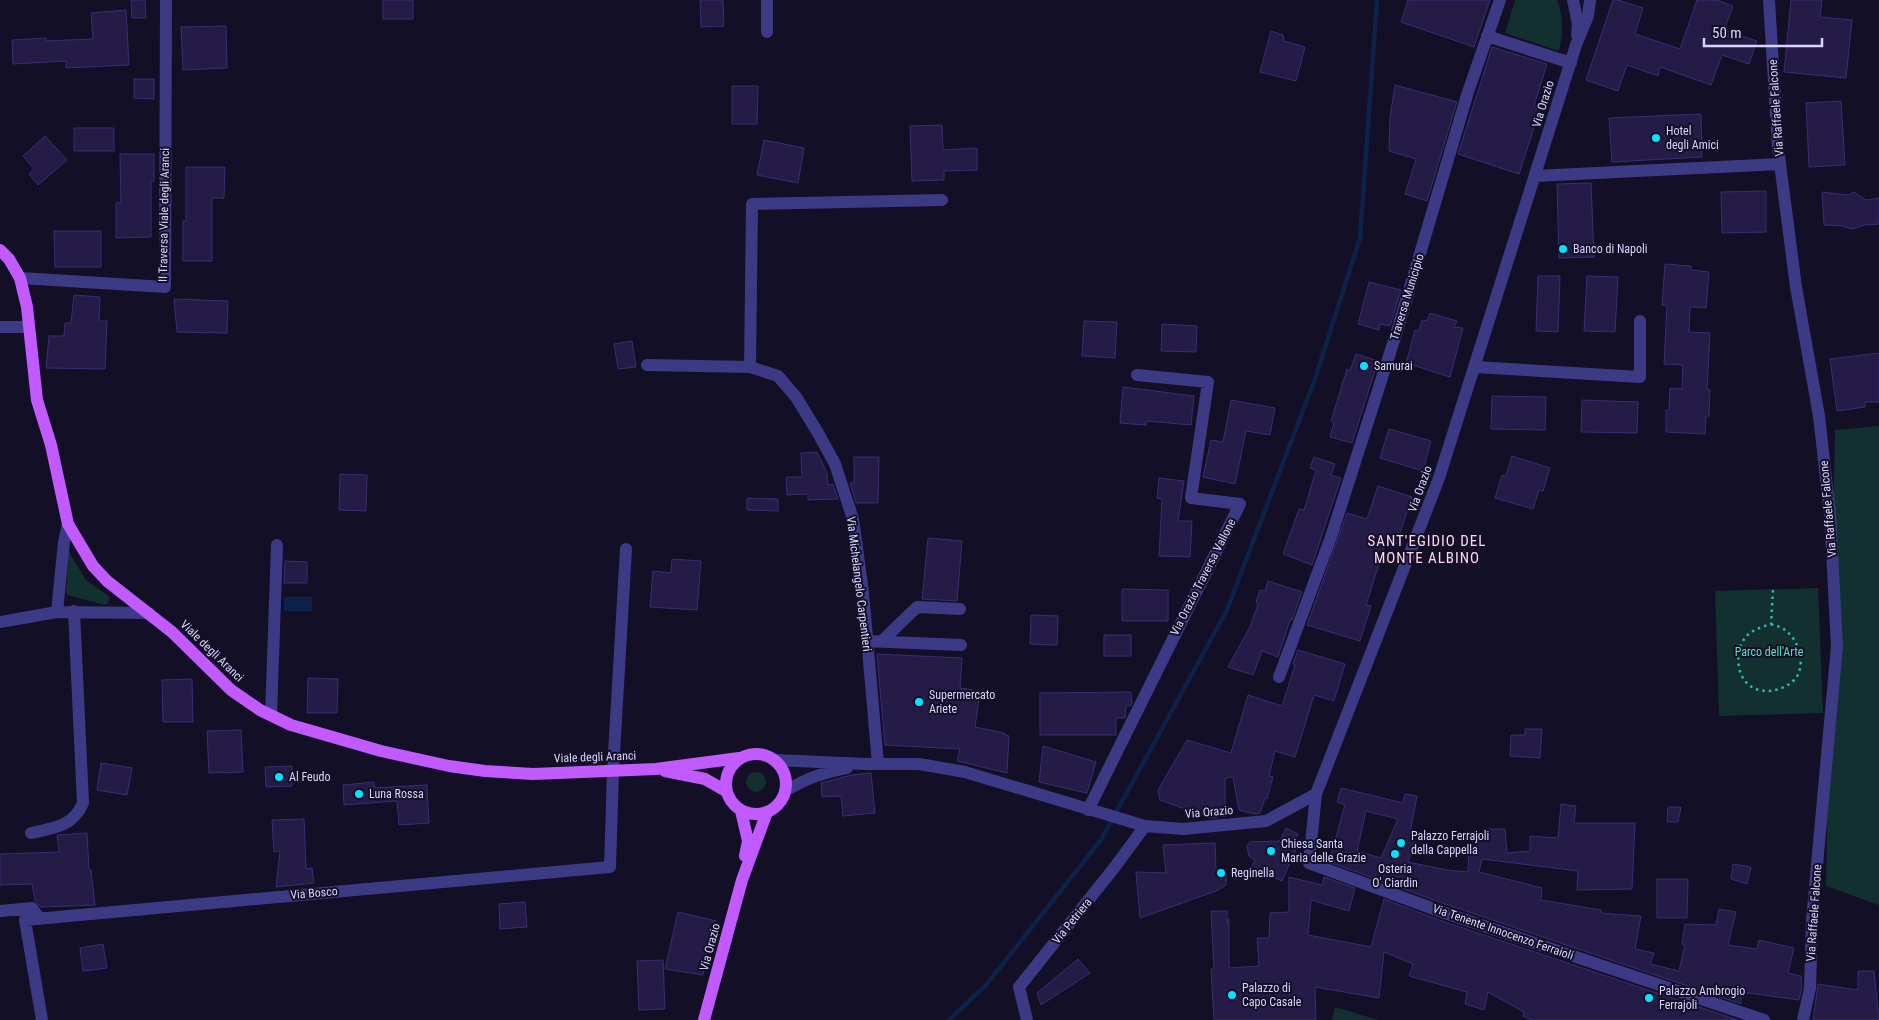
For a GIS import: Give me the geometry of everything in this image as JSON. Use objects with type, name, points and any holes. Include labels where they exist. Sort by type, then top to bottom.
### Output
[{"type":"main road","name":"Viale degli Aranci","points":[[0,250],[9,259],[20,278],[27,307],[37,400],[51,445],[68,524],[93,566],[107,582],[172,632],[231,690],[260,710],[291,725],[327,736],[449,766],[485,771],[532,774],[656,769]]},
{"type":"main road","points":[[656,769],[739,758],[748,754],[766,755],[775,760],[785,774],[786,782],[782,800],[767,812],[750,814],[741,810],[732,802],[726,791],[727,773],[739,758]]},
{"type":"main road","points":[[656,769],[705,779],[726,791]]},
{"type":"main road","points":[[741,810],[748,841],[742,880]]},
{"type":"main road","points":[[742,880],[767,812]]},
{"type":"main road","name":"Via Orazio","points":[[704,1020],[742,880]]},
{"type":"street","name":"II Traversa Viale degli Aranci","points":[[20,278],[165,287],[166,0]]},
{"type":"street","points":[[767,0],[767,32]]},
{"type":"street","name":"Traversa Municipio","points":[[1279,677],[1331,536],[1397,331],[1468,92],[1500,0]]},
{"type":"street","points":[[1573,0],[1578,24],[1576,45]]},
{"type":"street","name":"Via Raffaele Falcone","points":[[1770,0],[1780,164],[1796,288],[1819,416],[1830,514],[1837,646],[1812,920],[1810,988],[1803,1020]]},
{"type":"street","points":[[1576,45],[1588,16],[1591,1]]},
{"type":"street","points":[[1487,36],[1570,62]]},
{"type":"street","name":"Via Orazio","points":[[1088,810],[1145,826],[1183,829],[1266,821],[1316,794],[1439,478],[1576,45]]},
{"type":"street","points":[[1535,176],[1780,164]]},
{"type":"street","points":[[750,367],[752,204],[942,200]]},
{"type":"street","points":[[1474,367],[1640,376],[1640,321]]},
{"type":"street","points":[[0,328],[29,327]]},
{"type":"street","name":"Via Michelangelo Carpentieri","points":[[647,365],[750,367],[778,376],[796,396],[835,464],[853,519],[863,592],[872,764]]},
{"type":"street","name":"Via Orazio Traversa Vallone","points":[[1088,810],[1240,504],[1191,498],[1208,382],[1137,375]]},
{"type":"street","points":[[57,612],[64,542],[68,524]]},
{"type":"street","points":[[271,715],[277,545]]},
{"type":"street","points":[[613,770],[626,549]]},
{"type":"street","points":[[882,642],[917,607],[960,609]]},
{"type":"street","points":[[31,833],[69,822],[79,811],[82,803],[74,611]]},
{"type":"street","points":[[0,622],[57,612],[149,613]]},
{"type":"street","points":[[867,641],[961,645]]},
{"type":"street","points":[[775,760],[919,764],[965,772],[1088,810]]},
{"type":"street","points":[[785,791],[821,773],[872,764]]},
{"type":"street","name":"Via Bosco","points":[[39,918],[610,867],[613,770]]},
{"type":"street","name":"Via Tenente Innocenzo Ferraioli","points":[[1316,794],[1309,863],[1442,912],[1764,1020]]},
{"type":"street","name":"Via Petriera","points":[[1027,1020],[1018,987],[1114,868],[1145,826]]},
{"type":"street","points":[[0,911],[32,908],[39,918],[25,920],[42,1020]]},
{"type":"path","points":[[1771,624],[1773,590]]},
{"type":"path","points":[[1771,624],[1786,630],[1800,652],[1801,662],[1798,675],[1791,684],[1775,691],[1759,690],[1746,683],[1741,674],[1738,661],[1738,653],[1744,638],[1758,628],[1771,624]]},
{"type":"green space","points":[[1515,0],[1557,0],[1562,26],[1559,51],[1505,33]]},
{"type":"green space","points":[[1879,426],[1879,905],[1826,886],[1835,430]]},
{"type":"green space","points":[[69,552],[86,580],[110,597],[108,603],[105,605],[67,595]]},
{"type":"green space","name":"Parco dell'Arte","points":[[1818,588],[1823,713],[1719,716],[1715,591]]},
{"type":"green space","points":[[752,772],[760,772],[766,778],[766,786],[760,792],[752,792],[746,786],[746,778]]},
{"type":"green space","points":[[1335,1007],[1378,1020],[1332,1020]]},
{"type":"water","points":[[284,597],[312,597],[312,611],[284,611]]},
{"type":"building","points":[[131,0],[145,0],[146,18],[132,18]]},
{"type":"building","points":[[383,0],[413,0],[413,19],[383,19]]},
{"type":"building","points":[[700,0],[723,0],[724,26],[701,27]]},
{"type":"building","points":[[1408,0],[1490,0],[1474,47],[1401,22]]},
{"type":"building","points":[[1613,0],[1643,8],[1635,34],[1680,49],[1697,0],[1717,0],[1733,6],[1724,30],[1757,41],[1749,64],[1722,55],[1711,85],[1660,67],[1658,76],[1627,65],[1618,91],[1586,80]]},
{"type":"building","points":[[1791,0],[1822,0],[1820,17],[1852,20],[1846,78],[1784,72]]},
{"type":"building","points":[[126,10],[129,65],[66,68],[66,61],[13,64],[12,40],[46,38],[46,41],[93,39],[91,13]]},
{"type":"building","points":[[226,26],[227,68],[183,70],[181,27]]},
{"type":"building","points":[[1271,31],[1283,35],[1284,41],[1305,47],[1296,81],[1260,72]]},
{"type":"building","points":[[1492,47],[1547,64],[1534,106],[1540,109],[1519,174],[1458,154]]},
{"type":"building","points":[[134,79],[154,79],[154,99],[134,98]]},
{"type":"building","points":[[1395,85],[1457,102],[1427,201],[1405,194],[1416,159],[1389,151],[1390,117]]},
{"type":"building","points":[[732,86],[758,86],[757,124],[732,124]]},
{"type":"building","points":[[1841,101],[1845,165],[1809,167],[1806,103]]},
{"type":"building","name":"Hotel degli Amici","points":[[1701,114],[1702,157],[1612,162],[1609,118]]},
{"type":"building","points":[[942,125],[943,150],[977,148],[977,170],[944,171],[944,180],[912,181],[910,126]]},
{"type":"building","points":[[74,128],[114,128],[114,151],[74,151]]},
{"type":"building","points":[[45,136],[67,160],[38,185],[29,174],[34,169],[23,156]]},
{"type":"building","points":[[764,140],[804,148],[798,183],[757,175]]},
{"type":"building","points":[[120,154],[154,154],[154,181],[151,182],[151,237],[116,238],[116,203],[121,202]]},
{"type":"building","points":[[186,167],[225,167],[224,198],[212,198],[212,261],[183,261],[183,221],[186,221]]},
{"type":"building","points":[[1591,183],[1594,257],[1559,258],[1557,184]]},
{"type":"building","points":[[1766,191],[1766,232],[1722,233],[1721,192]]},
{"type":"building","points":[[1822,192],[1848,195],[1854,192],[1866,200],[1879,198],[1879,224],[1864,225],[1853,229],[1824,225]]},
{"type":"building","points":[[54,231],[101,231],[101,267],[55,267]]},
{"type":"building","points":[[1665,264],[1691,266],[1691,270],[1709,272],[1706,308],[1690,307],[1689,332],[1710,333],[1707,389],[1710,390],[1709,416],[1706,416],[1705,434],[1666,432],[1666,410],[1669,410],[1670,388],[1682,389],[1683,365],[1664,364],[1667,306],[1662,305]]},
{"type":"building","points":[[1538,276],[1560,276],[1558,332],[1536,331]]},
{"type":"building","points":[[1587,276],[1618,277],[1615,332],[1584,331]]},
{"type":"building","points":[[1369,282],[1401,290],[1390,326],[1380,324],[1379,330],[1358,324]]},
{"type":"building","points":[[74,295],[100,297],[99,321],[107,321],[105,369],[46,368],[49,336],[64,336],[65,323],[71,323]]},
{"type":"building","points":[[174,299],[228,301],[227,333],[177,332]]},
{"type":"building","points":[[1430,313],[1457,321],[1454,327],[1463,328],[1450,377],[1406,363],[1415,330],[1419,331],[1422,320],[1427,321]]},
{"type":"building","points":[[1084,321],[1117,322],[1115,358],[1082,356]]},
{"type":"building","points":[[1162,324],[1197,326],[1196,352],[1161,351]]},
{"type":"building","points":[[632,341],[636,367],[618,369],[614,344]]},
{"type":"building","points":[[1879,353],[1879,402],[1865,402],[1865,407],[1837,411],[1830,359]]},
{"type":"building","points":[[1356,354],[1378,361],[1352,443],[1330,437],[1334,423],[1331,421],[1347,369],[1350,371]]},
{"type":"building","points":[[1123,387],[1194,396],[1191,425],[1146,421],[1146,425],[1120,423]]},
{"type":"building","points":[[1492,396],[1546,397],[1545,430],[1491,429]]},
{"type":"building","points":[[1231,400],[1275,408],[1270,435],[1246,431],[1235,484],[1203,477],[1211,440],[1223,442]]},
{"type":"building","points":[[1582,400],[1638,402],[1637,433],[1581,432]]},
{"type":"building","points":[[1389,429],[1431,441],[1423,471],[1380,458]]},
{"type":"building","points":[[817,452],[827,473],[828,485],[833,484],[838,499],[808,500],[808,494],[787,495],[786,477],[802,477],[801,453]]},
{"type":"building","points":[[1512,456],[1550,468],[1543,491],[1539,490],[1533,509],[1495,498],[1502,475],[1506,476]]},
{"type":"building","points":[[854,457],[879,457],[878,503],[856,503],[850,483],[854,483]]},
{"type":"building","points":[[1314,457],[1335,464],[1331,475],[1341,478],[1312,565],[1283,554],[1299,509],[1304,510],[1316,470],[1310,468]]},
{"type":"building","points":[[340,474],[367,475],[366,511],[339,510]]},
{"type":"building","points":[[1159,478],[1184,481],[1178,521],[1192,521],[1190,557],[1159,556],[1162,499],[1157,498]]},
{"type":"building","points":[[1378,486],[1412,497],[1395,548],[1385,545],[1366,605],[1371,606],[1360,641],[1307,625],[1347,513],[1367,519]]},
{"type":"building","points":[[747,498],[778,499],[778,511],[747,510]]},
{"type":"building","points":[[928,538],[962,541],[957,601],[922,599]]},
{"type":"building","points":[[672,559],[701,561],[697,610],[650,607],[653,571],[671,573]]},
{"type":"building","points":[[285,561],[307,562],[307,583],[284,583]]},
{"type":"building","points":[[1268,581],[1302,592],[1292,620],[1290,620],[1278,657],[1262,651],[1253,675],[1228,667],[1250,627],[1258,604],[1256,602],[1260,590],[1265,591]]},
{"type":"building","points":[[1122,589],[1168,590],[1168,621],[1122,621]]},
{"type":"building","points":[[1031,615],[1058,616],[1057,645],[1030,644]]},
{"type":"building","points":[[1104,635],[1131,635],[1131,656],[1104,656]]},
{"type":"building","points":[[1298,650],[1345,664],[1334,701],[1314,695],[1295,757],[1275,751],[1269,776],[1273,777],[1267,799],[1265,798],[1260,813],[1254,814],[1239,810],[1233,777],[1225,778],[1225,817],[1217,815],[1217,818],[1210,818],[1160,800],[1158,790],[1187,740],[1231,753],[1248,695],[1282,706]]},
{"type":"building","name":"Supermercato Ariete","points":[[877,654],[962,658],[960,688],[980,691],[975,727],[1004,733],[1009,736],[1007,773],[957,761],[960,749],[885,745]]},
{"type":"building","points":[[308,678],[338,679],[337,713],[307,713]]},
{"type":"building","points":[[192,679],[193,722],[163,722],[162,680]]},
{"type":"building","points":[[1131,692],[1132,704],[1131,706],[1126,706],[1125,718],[1116,718],[1116,735],[1040,735],[1040,693]]},
{"type":"building","points":[[1525,729],[1542,729],[1540,758],[1510,756],[1511,735],[1525,735]]},
{"type":"building","points":[[241,730],[243,772],[209,773],[207,731]]},
{"type":"building","points":[[1043,746],[1096,762],[1087,793],[1039,782]]},
{"type":"building","points":[[101,763],[132,768],[127,795],[97,790]]},
{"type":"building","name":"Al Feudo","points":[[292,766],[292,786],[266,787],[265,767]]},
{"type":"building","points":[[871,773],[875,813],[843,816],[841,796],[822,797],[821,783],[851,775]]},
{"type":"building","points":[[374,782],[375,788],[427,785],[429,823],[399,825],[397,801],[344,805],[343,785]]},
{"type":"building","points":[[1341,788],[1403,803],[1405,794],[1417,796],[1410,833],[1416,835],[1408,862],[1468,872],[1469,844],[1486,840],[1485,829],[1505,829],[1507,853],[1530,851],[1530,836],[1558,838],[1561,804],[1576,806],[1574,823],[1635,823],[1632,889],[1577,890],[1578,871],[1482,859],[1479,872],[1542,888],[1541,900],[1601,910],[1601,913],[1641,916],[1635,949],[1654,953],[1650,964],[1679,971],[1685,945],[1682,944],[1685,924],[1716,925],[1719,909],[1736,912],[1728,945],[1757,949],[1759,940],[1794,948],[1788,973],[1801,976],[1802,987],[1799,1000],[1741,992],[1741,1004],[1445,904],[1329,862],[1345,805],[1337,802]],"holes":[[[1366,811],[1398,819],[1381,858],[1357,851]]]},
{"type":"building","points":[[1668,807],[1681,807],[1678,822],[1667,822]]},
{"type":"building","points":[[304,819],[306,869],[312,868],[314,883],[276,887],[280,851],[274,852],[272,820]]},
{"type":"building","name":"Chiesa Santa Maria delle Grazie","points":[[1286,828],[1298,834],[1295,840],[1300,840],[1282,881],[1251,868],[1255,860],[1249,856],[1247,846],[1250,842],[1280,841]]},
{"type":"building","points":[[87,833],[89,870],[91,870],[95,905],[41,907],[35,901],[32,884],[0,885],[0,854],[59,852],[57,835]]},
{"type":"building","points":[[1215,843],[1216,869],[1226,869],[1226,885],[1216,891],[1140,918],[1136,872],[1166,873],[1163,845]]},
{"type":"building","points":[[1733,864],[1751,867],[1747,884],[1731,879]]},
{"type":"building","points":[[1289,877],[1322,885],[1324,877],[1355,888],[1349,911],[1311,900],[1308,935],[1371,947],[1384,899],[1439,920],[1738,1020],[1532,1020],[1523,1016],[1524,1012],[1488,992],[1484,1010],[1465,1004],[1467,992],[1409,976],[1413,964],[1384,952],[1379,998],[1315,987],[1316,1020],[1214,1020],[1211,969],[1214,969],[1211,911],[1227,911],[1227,923],[1229,919],[1229,968],[1259,966],[1257,938],[1269,938],[1270,913],[1289,912]]},
{"type":"building","points":[[1657,879],[1688,879],[1687,918],[1657,918]]},
{"type":"building","points":[[525,902],[527,927],[500,929],[499,904]]},
{"type":"building","points":[[678,912],[716,921],[711,945],[708,944],[703,975],[665,969]]},
{"type":"building","points":[[103,944],[107,968],[83,971],[80,948]]},
{"type":"building","points":[[1078,959],[1090,973],[1041,1005],[1037,993]]},
{"type":"building","points":[[663,960],[665,1009],[639,1010],[637,961]]},
{"type":"building","points":[[1858,971],[1874,971],[1879,1020],[1813,1020],[1818,984],[1858,990]]},
{"type":"waterway","points":[[949,1020],[986,985],[1101,840],[1227,610],[1315,379],[1360,238],[1377,0]]},
{"type":"place","name":"Hotel degli Amici","points":[[1656,138]]},
{"type":"place","name":"Banco di Napoli","points":[[1563,249]]},
{"type":"place","name":"Samurai","points":[[1364,366]]},
{"type":"place","name":"Supermercato Ariete","points":[[919,702]]},
{"type":"place","name":"Al Feudo","points":[[279,777]]},
{"type":"place","name":"Luna Rossa","points":[[359,794]]},
{"type":"place","name":"Palazzo Ferrajoli della Cappella","points":[[1401,843]]},
{"type":"place","name":"Chiesa Santa Maria delle Grazie","points":[[1271,851]]},
{"type":"place","name":"Osteria O' Ciardin","points":[[1395,854]]},
{"type":"place","name":"Reginella","points":[[1221,873]]},
{"type":"place","name":"Palazzo di Capo Casale","points":[[1232,995]]},
{"type":"place","name":"Palazzo Ambrogio Ferrajoli","points":[[1649,998]]},
{"type":"district","name":"SANT'EGIDIO DEL MONTE ALBINO","points":[[1427,550]]}]
